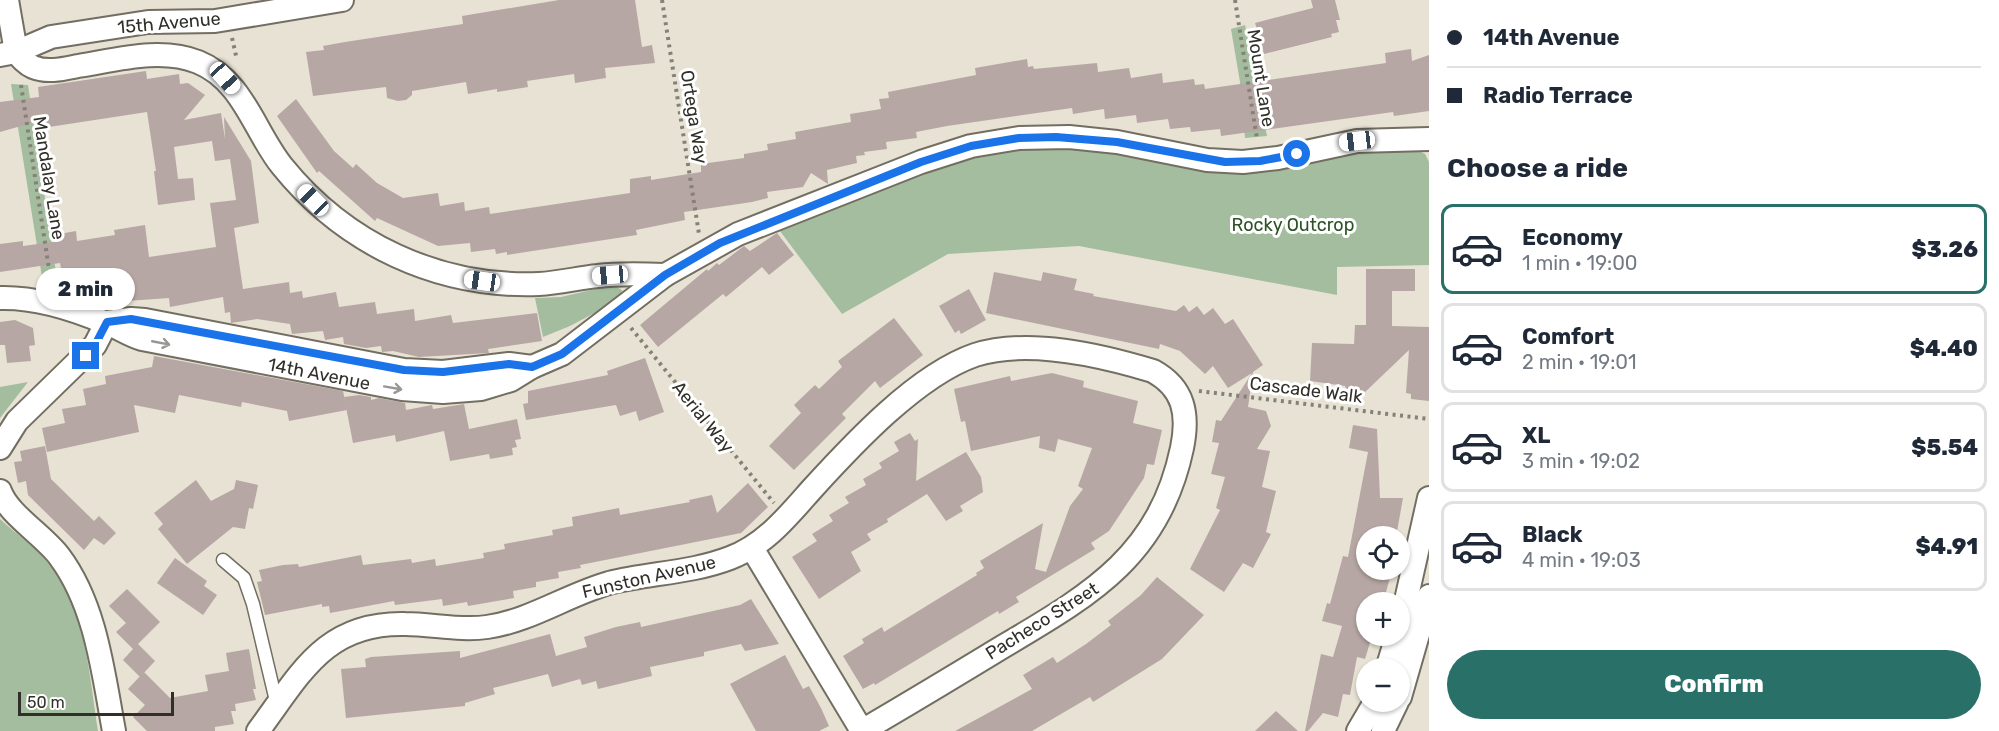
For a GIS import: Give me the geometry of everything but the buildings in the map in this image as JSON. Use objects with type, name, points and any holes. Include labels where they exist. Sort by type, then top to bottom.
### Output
[{"type":"street","points":[[7,0],[8,54],[33,67],[44,70],[155,55],[184,58],[211,68],[235,90],[276,158],[313,200],[361,238],[419,267],[504,284],[560,283],[623,273],[665,275]]},
{"type":"street","name":"15th Avenue","points":[[8,54],[51,37],[148,22],[215,21],[342,0]]},
{"type":"street","name":"14th Avenue","points":[[0,298],[26,300],[107,322],[145,320],[404,370],[443,372],[509,364],[532,367],[571,348],[665,275],[738,234],[921,162],[995,141],[1044,136],[1093,139],[1208,160],[1260,161],[1338,143],[1429,139]]},
{"type":"street","points":[[0,448],[18,421],[95,345],[107,322]]},
{"type":"street","name":"Funston Avenue","points":[[258,731],[294,679],[318,653],[348,635],[364,629],[402,624],[489,627],[524,617],[563,599],[609,583],[698,568],[732,558],[752,548],[775,530],[836,462],[880,420],[941,371],[971,356],[1009,348],[1048,348],[1153,371],[1174,386],[1181,397]]},
{"type":"street","name":"Pacheco Street","points":[[862,731],[1074,604],[1117,571],[1148,532],[1168,495],[1184,436],[1181,397]]},
{"type":"street","points":[[0,491],[7,505],[35,529],[59,556],[79,589],[95,638],[114,731]]},
{"type":"street","points":[[1408,592],[1429,498]]},
{"type":"street","points":[[752,548],[862,731]]},
{"type":"street","points":[[1410,662],[1429,596]]},
{"type":"street","points":[[1358,731],[1369,712]]},
{"type":"street","points":[[1383,731],[1392,712]]},
{"type":"lane","points":[[223,560],[244,578],[253,604],[277,705]]},
{"type":"path","name":"Ortega Way","points":[[662,0],[700,238]]},
{"type":"path","name":"Mount Lane","points":[[1235,0],[1260,161]]},
{"type":"path","name":"Mandalay Lane","points":[[8,54],[55,307]]},
{"type":"path","name":"Aerial Way","points":[[631,329],[776,505]]},
{"type":"path","name":"Cascade Walk","points":[[1181,397],[1202,390],[1429,418]]},
{"type":"green space","points":[[1245,25],[1267,136],[1245,138],[1240,82],[1231,29]]},
{"type":"green space","points":[[11,84],[28,85],[57,279],[43,283]]},
{"type":"green space","name":"Rocky Outcrop","points":[[1040,145],[1228,152],[1417,150],[1425,154],[1429,162],[1429,265],[1337,267],[1337,295],[1079,246],[948,254],[842,314],[777,227],[945,162]]},
{"type":"green space","points":[[613,285],[622,290],[621,296],[615,302],[570,326],[543,337],[535,298],[561,297]]},
{"type":"green space","points":[[28,382],[0,418],[0,387]]},
{"type":"green space","points":[[0,519],[47,562],[60,580],[70,600],[84,642],[98,731],[0,731]]},
{"type":"route","points":[[86,356],[95,345],[107,322],[131,319],[404,370],[461,371],[509,364],[532,367],[562,354],[580,342],[665,275],[702,252],[738,234],[921,162],[971,146],[1044,136],[1117,142],[1225,162],[1260,161],[1297,154]]}]
